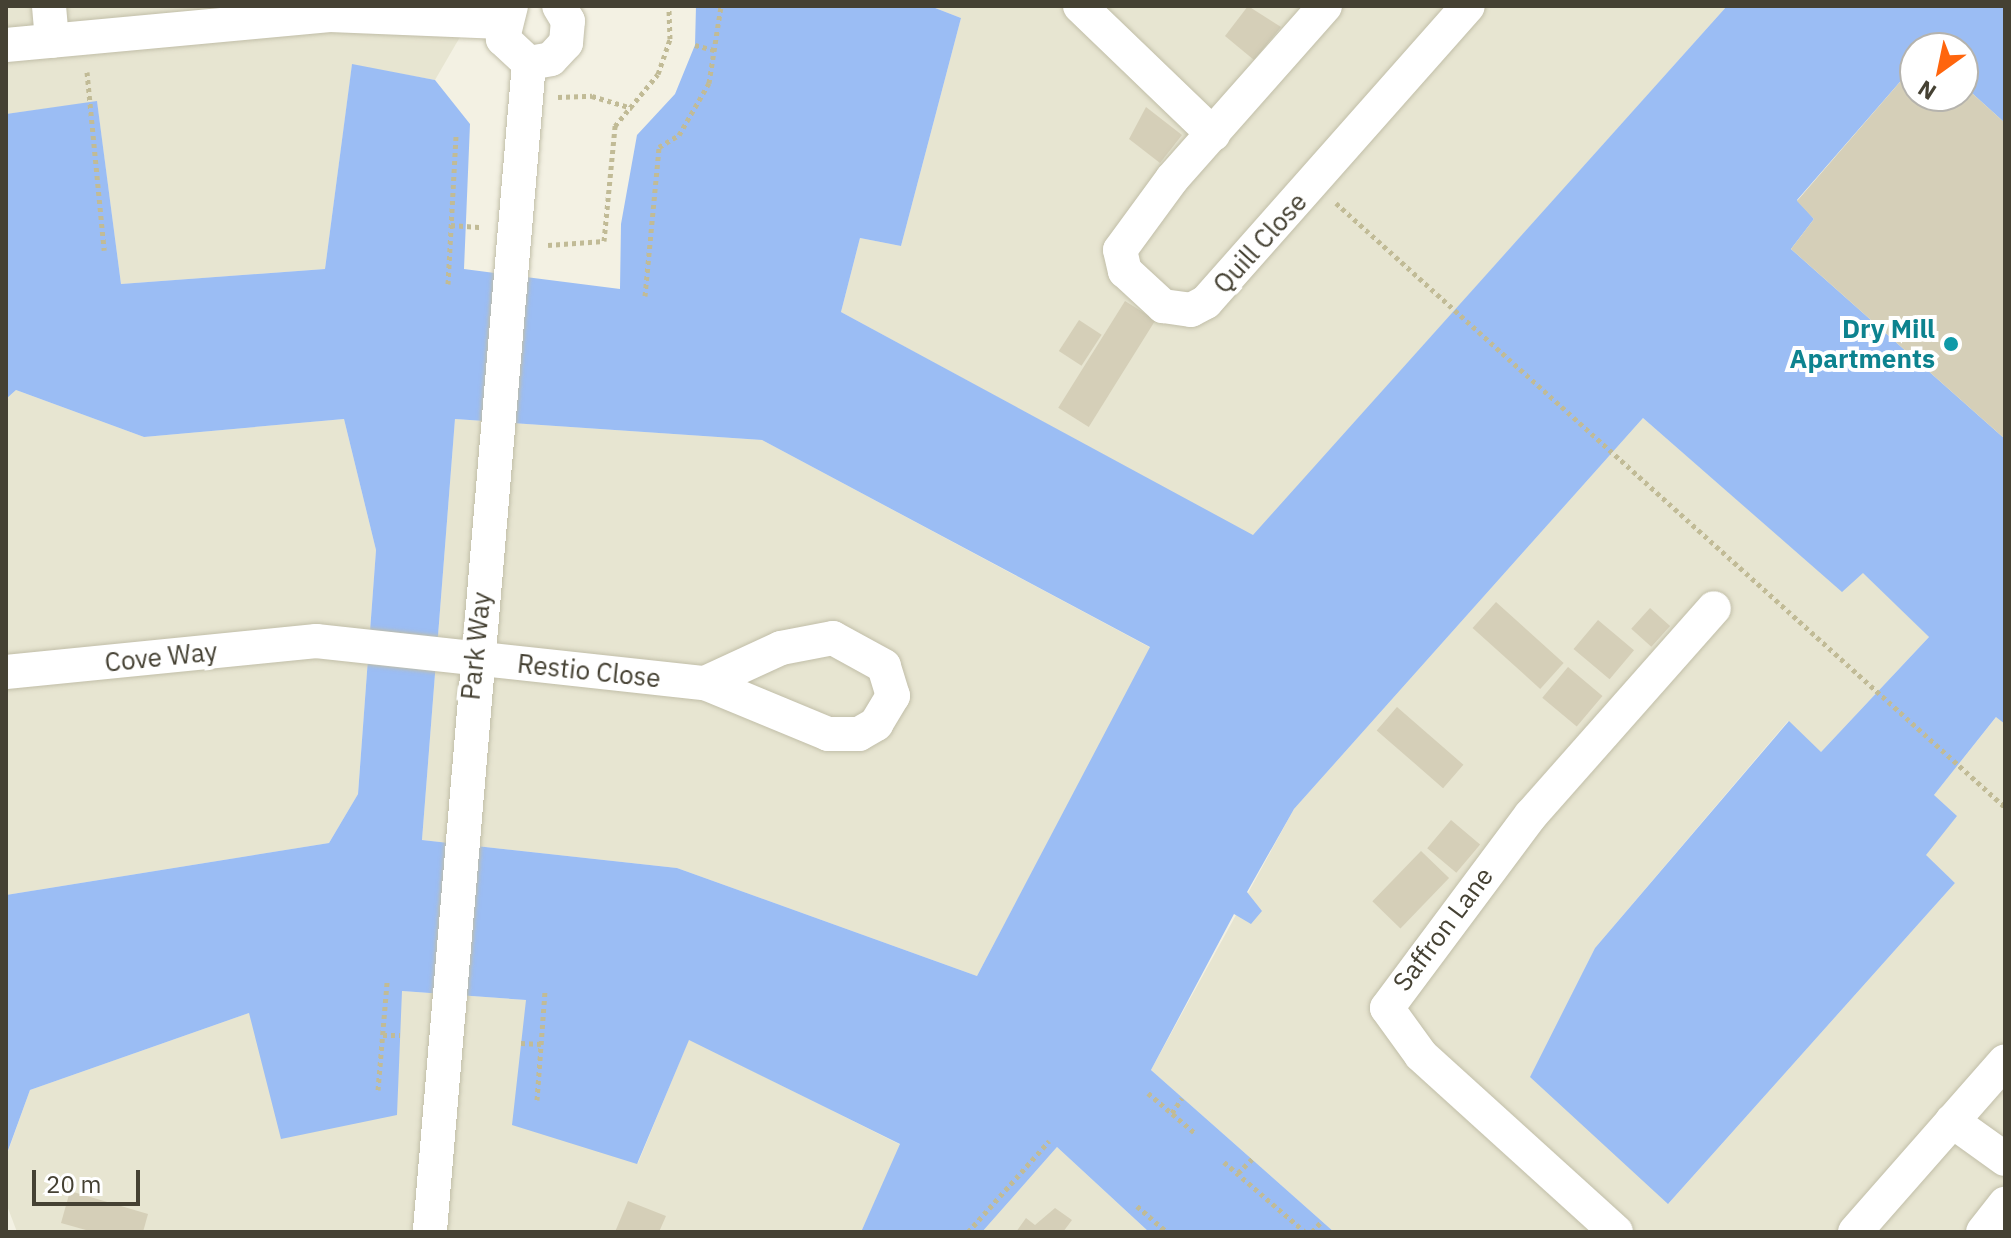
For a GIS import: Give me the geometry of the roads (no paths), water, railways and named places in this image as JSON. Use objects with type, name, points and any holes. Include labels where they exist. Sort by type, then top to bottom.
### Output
[{"type":"street","points":[[49,6],[52,41]]},
{"type":"street","points":[[6,45],[330,10],[507,14],[507,47],[529,63],[551,59],[566,43],[568,21],[559,6]]},
{"type":"street","points":[[1080,6],[1213,134]]},
{"type":"street","name":"Quill Close","points":[[1325,6],[1213,134],[1120,250],[1125,271],[1163,306],[1191,310],[1206,302],[1314,184],[1457,10]]},
{"type":"street","name":"Park Way","points":[[427,1231],[447,1049],[461,825],[461,655],[495,465],[523,98],[529,63]]},
{"type":"street","name":"Saffron Lane","points":[[1616,1232],[1421,1055],[1387,1008],[1531,815],[1714,608]]},
{"type":"street","name":"Restio Close","points":[[461,655],[705,683],[828,734],[859,734],[876,724],[893,696],[884,666],[833,638],[781,648],[705,683]]},
{"type":"street","name":"Cove Way","points":[[6,672],[316,641],[461,655]]},
{"type":"street","points":[[1855,1232],[2005,1061]]},
{"type":"street","points":[[1952,1121],[2005,1159]]},
{"type":"street","points":[[1983,1232],[2005,1204]]},
{"type":"water","points":[[696,6],[930,6],[961,18],[901,246],[860,238],[841,312],[1253,535],[1727,6],[2005,6],[2005,123],[1979,99],[1979,32],[1899,32],[1899,83],[1797,200],[1814,219],[1791,249],[2005,439],[2005,724],[1996,717],[1934,795],[1957,816],[1926,855],[1955,883],[1668,1204],[1530,1077],[1595,948],[1789,721],[1821,752],[1929,637],[1863,573],[1842,592],[1643,418],[1294,809],[1247,892],[1262,911],[1251,924],[1234,914],[1151,1070],[1334,1232],[1149,1232],[1057,1147],[982,1232],[861,1232],[900,1144],[689,1040],[637,1164],[512,1125],[526,1000],[402,991],[397,1115],[281,1139],[249,1013],[30,1090],[6,1156],[6,895],[329,843],[358,794],[376,550],[344,419],[144,437],[16,390],[6,399],[6,114],[97,101],[121,284],[325,269],[352,64],[435,80],[470,124],[464,269],[620,289],[621,224],[637,135],[675,94],[695,45]],"holes":[[[455,419],[762,440],[1150,647],[977,976],[677,868],[422,840]]]},
{"type":"place","name":"Dry Mill Apartments","points":[[1951,344]]}]
